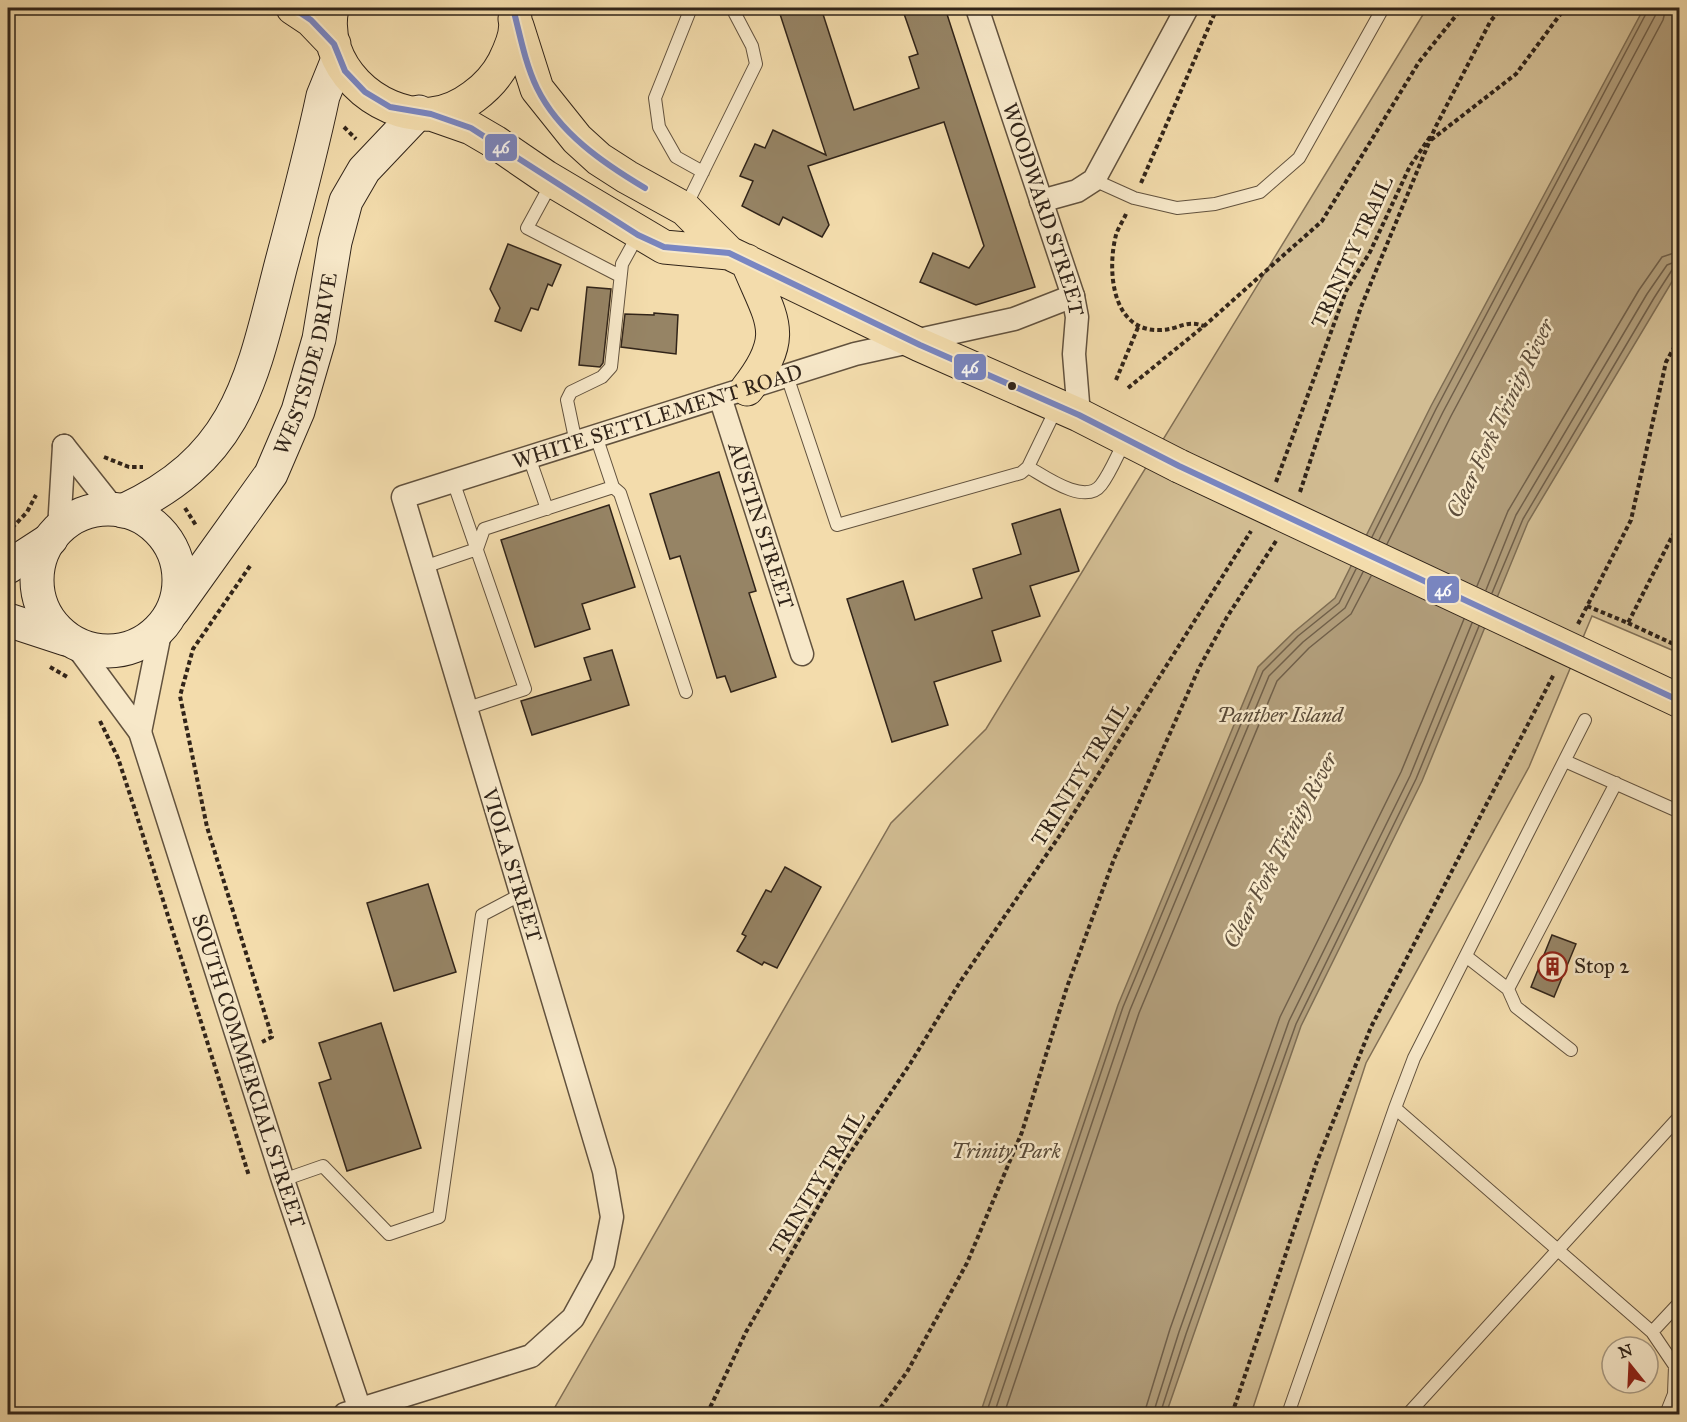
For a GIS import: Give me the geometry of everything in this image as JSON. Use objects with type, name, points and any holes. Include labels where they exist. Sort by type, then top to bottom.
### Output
[{"type":"main road","points":[[293,8],[311,20],[365,92],[390,107],[425,113],[471,128],[504,147],[552,181],[638,235],[664,247],[738,257]]},
{"type":"main road","points":[[119,510],[173,485],[204,456],[225,429],[245,394],[264,332],[336,52],[332,8]]},
{"type":"main road","points":[[425,113],[476,95],[498,73],[509,52],[516,13]]},
{"type":"main road","points":[[516,13],[537,89],[578,139],[599,159],[685,209],[738,257],[915,342],[1069,410],[1179,466],[1680,700]]},
{"type":"main road","name":"WESTSIDE DRIVE","points":[[167,619],[271,474],[298,411],[319,339],[335,242],[346,201],[364,170],[425,113]]},
{"type":"main road","points":[[733,393],[765,365],[773,339],[773,326],[738,257]]},
{"type":"main road","points":[[8,567],[55,534],[74,517],[96,510],[119,510],[141,517],[159,530],[172,549],[179,571],[179,594],[167,619],[141,644],[122,651],[101,652],[8,620]]},
{"type":"main road","points":[[55,534],[44,549],[37,568],[37,589],[42,609],[53,627],[71,641]]},
{"type":"street","name":"WOODWARD STREET","points":[[977,8],[1077,317],[1069,410]]},
{"type":"street","points":[[1041,201],[1077,191],[1094,180],[1187,8]]},
{"type":"street","name":"WHITE SETTLEMENT ROAD","points":[[403,497],[855,354],[1014,319],[1072,297]]},
{"type":"street","name":"AUSTIN STREET","points":[[733,393],[802,654]]},
{"type":"street","points":[[55,534],[64,446],[119,510]]},
{"type":"street","name":"VIOLA STREET","points":[[352,1412],[531,1356],[573,1318],[603,1263],[612,1217],[604,1171],[403,497]]},
{"type":"street","name":"SOUTH COMMERCIAL STREET","points":[[140,732],[167,619]]},
{"type":"street","name":"SOUTH COMMERCIAL STREET","points":[[71,641],[140,732],[283,1180],[352,1412]]},
{"type":"lane","points":[[691,8],[655,98],[659,127],[676,157],[703,172]]},
{"type":"lane","points":[[685,209],[756,64],[752,46],[732,8]]},
{"type":"lane","points":[[1094,180],[1134,198],[1177,208],[1215,204],[1260,192],[1299,158],[1383,8]]},
{"type":"lane","points":[[552,181],[527,228],[620,276]]},
{"type":"lane","points":[[638,235],[622,264],[611,366],[602,377],[571,392],[567,400],[613,487],[620,492],[686,692]]},
{"type":"lane","points":[[787,376],[837,525],[1021,473],[1028,467],[1069,410]]},
{"type":"lane","points":[[1028,467],[1077,492],[1087,493],[1100,487],[1126,438]]},
{"type":"lane","points":[[529,457],[547,509]]},
{"type":"lane","points":[[453,481],[525,689],[465,710]]},
{"type":"lane","points":[[477,549],[484,529],[613,487]]},
{"type":"lane","points":[[424,567],[477,549]]},
{"type":"lane","points":[[1288,1414],[1414,1058],[1586,720]]},
{"type":"lane","points":[[1565,761],[1680,812]]},
{"type":"lane","points":[[1508,989],[1616,783]]},
{"type":"lane","points":[[283,1180],[322,1166],[389,1234],[439,1217],[482,915],[520,895]]},
{"type":"lane","points":[[1467,957],[1508,989],[1516,1007],[1571,1050]]},
{"type":"lane","points":[[1395,1108],[1652,1332],[1677,1365],[1674,1394],[1666,1414]]},
{"type":"lane","points":[[1408,1414],[1680,1116]]},
{"type":"lane","points":[[1652,1332],[1680,1302]]},
{"type":"path","name":"TRINITY TRAIL","points":[[1128,388],[1204,326],[1323,221],[1419,62],[1462,8]]},
{"type":"path","name":"TRINITY TRAIL","points":[[1275,485],[1346,291],[1370,252],[1410,166],[1435,128],[1490,22],[1501,8]]},
{"type":"path","name":"TRINITY TRAIL","points":[[1430,141],[1516,74],[1565,8]]},
{"type":"path","name":"TRINITY TRAIL","points":[[1299,495],[1361,307],[1435,128]]},
{"type":"path","points":[[1116,380],[1139,325]]},
{"type":"path","points":[[1577,626],[1631,520],[1666,362],[1680,337]]},
{"type":"path","points":[[99,454],[129,467],[154,468]]},
{"type":"path","points":[[8,532],[27,512],[38,493]]},
{"type":"path","points":[[181,499],[189,516],[206,534]]},
{"type":"path","points":[[1628,623],[1680,521]]},
{"type":"path","name":"TRINITY TRAIL","points":[[707,1414],[746,1332],[842,1165],[910,1064],[960,982],[1062,832],[1256,524]]},
{"type":"path","points":[[876,1414],[907,1372],[967,1263],[1022,1132],[1067,987],[1114,859],[1199,668],[1227,617],[1279,537]]},
{"type":"path","points":[[243,1053],[272,1036],[207,828],[180,696],[193,649],[250,567]]},
{"type":"path","points":[[1587,606],[1680,647]]},
{"type":"path","points":[[47,665],[68,676],[75,685]]},
{"type":"path","points":[[1232,1414],[1316,1164],[1371,1027],[1559,665]]},
{"type":"path","points":[[95,712],[118,758],[249,1176]]},
{"type":"green space","points":[[1427,8],[1679,8],[1679,653],[1592,616],[1529,767],[1366,1063],[1251,1414],[551,1414],[891,823],[986,729]]},
{"type":"water","name":"Clear Fork Trinity River","points":[[1644,8],[1679,8],[1679,270],[1528,522],[1422,781],[1301,1026],[1166,1414],[980,1414],[1118,1005],[1258,667],[1294,632],[1335,598],[1431,406]]},
{"type":"building","points":[[778,8],[821,8],[854,110],[919,88],[909,57],[918,54],[902,8],[945,8],[1035,287],[976,305],[920,282],[933,253],[969,268],[984,246],[944,122],[808,166],[829,225],[822,237],[783,217],[779,225],[742,206],[753,181],[740,176],[755,144],[765,148],[773,130],[826,155]]},
{"type":"building","points":[[508,244],[561,265],[552,286],[548,284],[538,310],[531,308],[521,331],[495,321],[500,308],[490,289]]},
{"type":"building","points":[[587,287],[611,289],[603,363],[600,367],[579,365]]},
{"type":"building","points":[[654,313],[678,315],[676,354],[621,347],[625,314],[654,315]]},
{"type":"building","points":[[719,472],[756,591],[749,593],[776,677],[731,692],[725,676],[717,678],[680,556],[670,559],[650,494]]},
{"type":"building","points":[[609,505],[635,587],[582,604],[590,629],[535,647],[501,540]]},
{"type":"building","points":[[1060,509],[1079,571],[1030,586],[1040,616],[992,631],[1001,661],[934,682],[948,725],[892,742],[847,599],[903,581],[915,620],[982,598],[973,569],[1021,554],[1012,524]]},
{"type":"building","points":[[612,650],[629,705],[532,735],[521,701],[591,680],[584,658]]},
{"type":"building","points":[[785,867],[821,887],[777,968],[764,962],[762,965],[737,951],[746,936],[742,934],[766,890],[771,892]]},
{"type":"building","points":[[428,884],[456,972],[394,991],[367,903]]},
{"type":"building","name":"Stop 2","points":[[1552,935],[1576,944],[1554,997],[1531,987]]},
{"type":"building","points":[[381,1023],[421,1148],[347,1171],[319,1083],[331,1079],[319,1043]]},
{"type":"transit line","name":"46","points":[[293,8],[311,20],[334,44],[345,71],[365,92],[390,107],[431,114],[471,128],[638,235],[664,247],[729,253],[920,345],[1079,415],[1179,466],[1680,701]]},
{"type":"transit line","name":"46","points":[[513,8],[529,69],[546,104],[557,119],[584,146],[645,188]]},
{"type":"place","name":"Stop 2","points":[[1553,966]]},
{"type":"park label","name":"Panther Island","points":[[1280,715]]},
{"type":"park label","name":"Trinity Park","points":[[1006,1151]]}]
